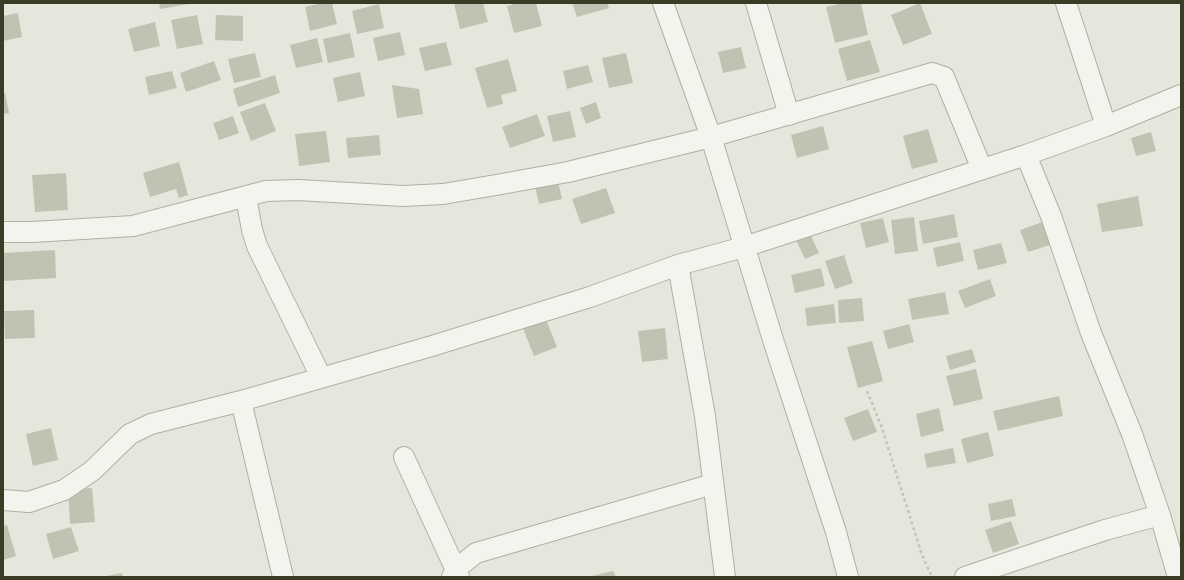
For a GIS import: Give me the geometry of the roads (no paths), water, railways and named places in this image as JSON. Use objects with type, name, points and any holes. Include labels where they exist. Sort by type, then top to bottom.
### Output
[{"type":"street","points":[[662,3],[711,137],[774,343],[836,532],[848,577]]},
{"type":"street","points":[[756,3],[789,115]]},
{"type":"street","points":[[1066,3],[1106,126]]},
{"type":"street","points":[[3,232],[32,232],[133,226],[266,191],[298,190],[403,196],[443,194],[568,172],[711,137],[932,73],[944,77],[982,169]]},
{"type":"street","points":[[3,500],[29,502],[64,490],[92,471],[130,434],[151,424],[241,401],[432,346],[590,297],[678,265],[744,247],[1026,155],[1106,126],[1181,95]]},
{"type":"street","points":[[1026,155],[1052,216],[1091,333],[1132,434],[1160,515],[1178,577]]},
{"type":"street","points":[[246,197],[252,230],[257,246],[321,377]]},
{"type":"street","points":[[678,265],[705,416],[725,577]]},
{"type":"street","points":[[241,401],[283,577]]},
{"type":"street","points":[[404,457],[456,574],[476,553],[713,484]]},
{"type":"street","points":[[965,577],[1105,530],[1160,515]]}]
